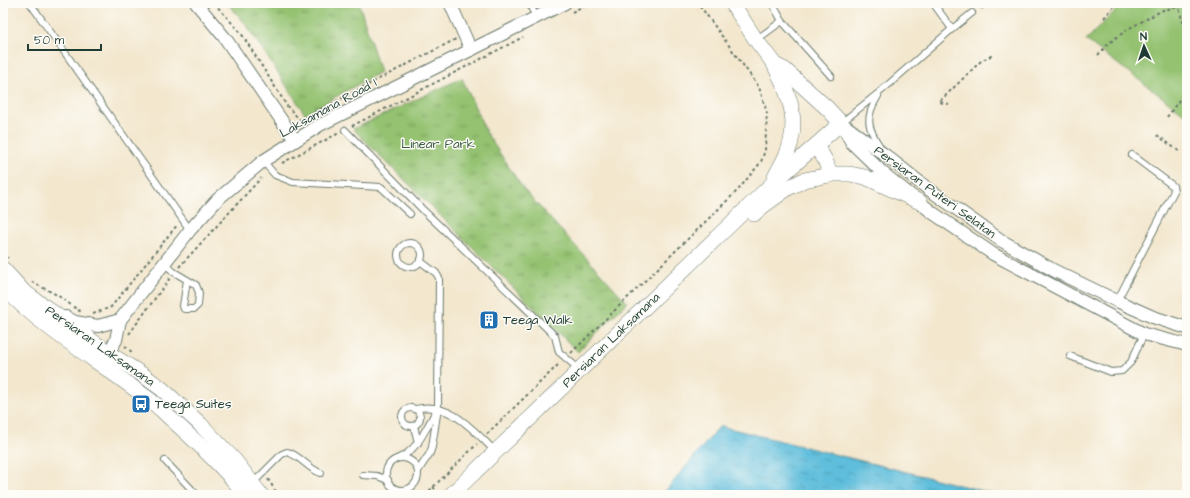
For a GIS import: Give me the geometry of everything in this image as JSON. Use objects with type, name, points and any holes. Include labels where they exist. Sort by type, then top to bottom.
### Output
[{"type":"street","points":[[196,3],[225,38],[295,140]]},
{"type":"street","points":[[450,3],[471,50]]},
{"type":"street","name":"Persiaran Puteri Selatan","points":[[732,3],[756,40],[775,65],[790,75],[842,123],[927,188],[1002,241],[1055,271],[1153,317],[1187,328]]},
{"type":"street","name":"Laksamana Road 1","points":[[120,320],[190,230],[218,200],[266,166],[295,140],[320,125],[536,18],[565,9]]},
{"type":"street","points":[[771,185],[787,153],[793,121],[786,88],[775,65]]},
{"type":"street","name":"Persiaran Puteri Selatan","points":[[842,123],[852,143],[884,174],[920,202],[993,254],[1144,334],[1187,345]]},
{"type":"street","name":"Persiaran Laksamana","points":[[451,495],[771,185],[842,123]]},
{"type":"street","points":[[815,147],[826,159],[830,175]]},
{"type":"street","points":[[464,495],[763,206],[788,188],[804,180],[830,175],[850,174],[865,177],[920,202]]},
{"type":"street","name":"Persiaran Laksamana","points":[[6,265],[26,286],[109,352],[149,380],[200,424],[236,462],[256,487]]},
{"type":"street","points":[[26,286],[75,322],[98,326],[120,320],[116,340],[109,352]]},
{"type":"street","name":"Persiaran Laksamana","points":[[3,287],[34,317],[144,395],[191,436],[216,462],[256,487]]},
{"type":"street","points":[[1144,334],[1153,317]]},
{"type":"lane","points":[[30,3],[190,230]]},
{"type":"lane","points":[[529,3],[536,18]]},
{"type":"lane","points":[[772,3],[782,21],[832,76]]},
{"type":"lane","points":[[933,3],[952,29]]},
{"type":"lane","points":[[842,123],[952,29],[972,14]]},
{"type":"lane","points":[[756,40],[782,21]]},
{"type":"lane","points":[[881,91],[872,106],[869,125],[874,138],[885,155]]},
{"type":"lane","points":[[345,130],[423,210],[555,336],[559,352],[580,370]]},
{"type":"lane","points":[[1117,301],[1174,191],[1173,186],[1132,155]]},
{"type":"lane","points":[[266,166],[279,177],[293,182],[381,187],[410,214]]},
{"type":"lane","points":[[394,488],[403,490],[411,486],[416,480],[418,471],[430,453],[432,447],[438,408],[439,278],[436,273],[420,261]]},
{"type":"lane","points":[[165,264],[174,272],[196,285],[198,288],[198,305],[194,309],[184,309],[183,306],[187,280]]},
{"type":"lane","points":[[1070,356],[1111,372],[1122,371],[1131,362],[1144,334]]},
{"type":"lane","points":[[396,495],[394,488],[388,480],[386,471],[391,463],[406,455],[418,443],[438,408]]},
{"type":"lane","points":[[416,409],[420,414],[419,423],[414,426],[405,424],[402,416],[404,411],[407,409],[438,408],[458,417],[496,452]]},
{"type":"lane","points":[[414,426],[418,443]]},
{"type":"lane","points":[[256,487],[282,454],[287,452],[292,454],[314,471],[321,473]]},
{"type":"lane","points":[[395,460],[404,458],[409,460],[418,471]]},
{"type":"lane","points":[[165,461],[197,495]]},
{"type":"lane","points":[[363,475],[377,476],[388,480]]},
{"type":"path","points":[[214,3],[241,33],[287,106],[300,120],[464,35]]},
{"type":"path","points":[[565,9],[589,3]]},
{"type":"path","points":[[425,495],[738,190],[761,162],[765,150],[767,113],[759,87],[698,3]]},
{"type":"path","points":[[1104,18],[1117,3]]},
{"type":"path","points":[[1178,3],[1182,20],[1187,29]]},
{"type":"path","points":[[1098,55],[1109,43],[1128,30],[1163,10],[1178,7]]},
{"type":"path","points":[[127,337],[174,272],[266,166],[345,130],[524,36]]},
{"type":"path","points":[[949,104],[939,102],[982,60],[993,55]]},
{"type":"path","points":[[1167,117],[1187,89]]},
{"type":"path","points":[[1157,135],[1180,152]]},
{"type":"path","points":[[90,314],[95,314],[111,307],[182,218]]},
{"type":"path","points":[[3,253],[6,265]]},
{"type":"path","points":[[26,286],[57,295],[84,314]]},
{"type":"path","points":[[256,487],[278,495]]},
{"type":"path","points":[[433,487],[442,495]]},
{"type":"green space","points":[[227,3],[359,3],[380,72],[305,114],[245,23]]},
{"type":"green space","points":[[1123,3],[1187,3],[1187,116],[1086,40]]},
{"type":"green space","name":"Linear Park","points":[[462,78],[487,134],[524,190],[627,302],[578,352],[353,129]]},
{"type":"water","points":[[720,426],[1000,495],[662,495]]},
{"type":"place","name":"Teega Walk","points":[[489,320]]},
{"type":"place","name":"Teega Suites","points":[[141,404]]}]
